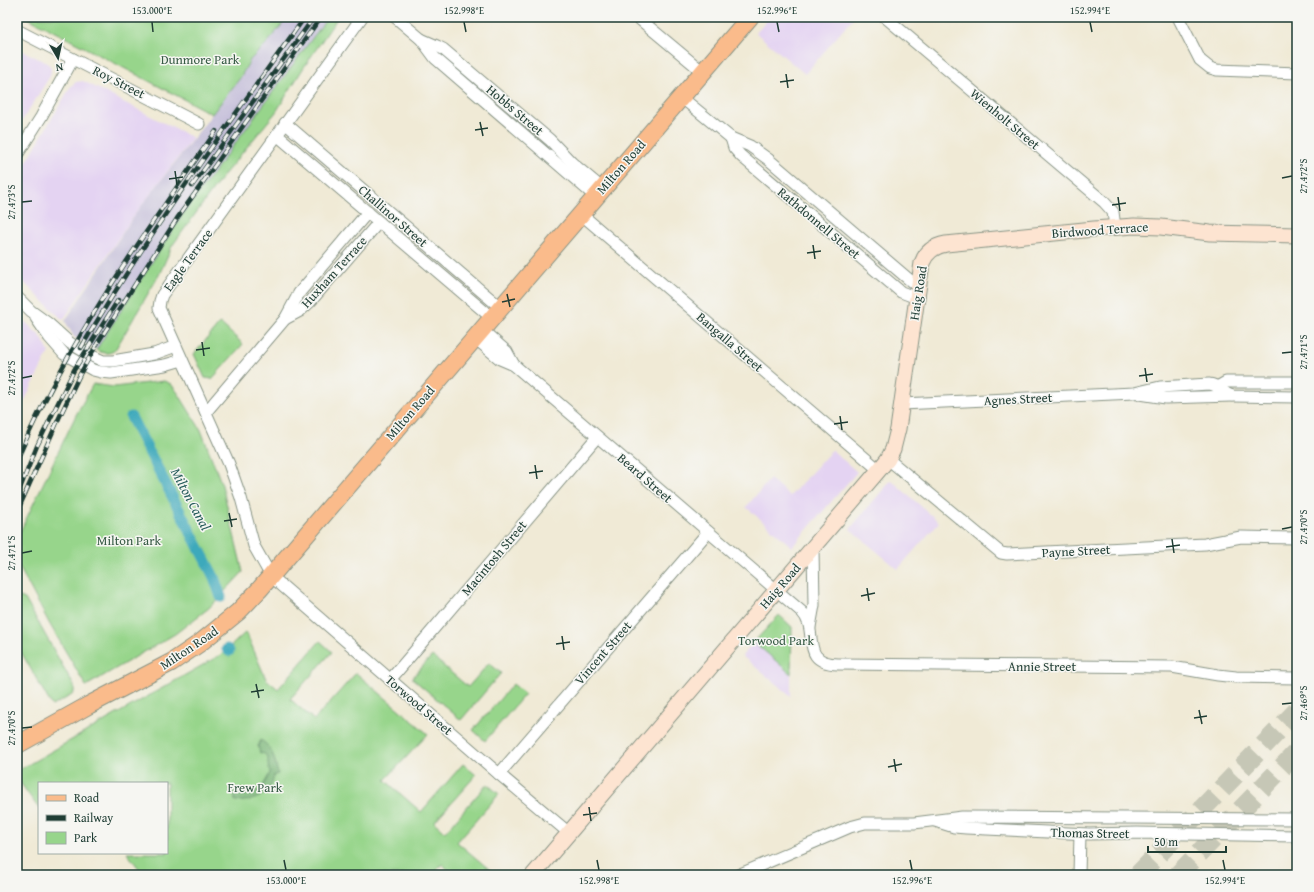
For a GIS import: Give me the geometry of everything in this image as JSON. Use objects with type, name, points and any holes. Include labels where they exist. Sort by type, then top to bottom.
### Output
[{"type":"main road","name":"Milton Road","points":[[17,745],[89,705],[172,662],[200,643],[238,612],[259,590],[488,324],[750,17]]},
{"type":"street","name":"Eagle Terrace","points":[[271,576],[254,546],[234,475],[159,308],[161,298],[362,17]]},
{"type":"street","name":"Hobbs Street","points":[[394,17],[421,40],[436,58],[599,193]]},
{"type":"street","points":[[637,17],[703,72]]},
{"type":"street","name":"Wienholt Street","points":[[885,17],[1104,202],[1113,212],[1115,227]]},
{"type":"street","points":[[1178,17],[1200,60],[1210,68],[1217,70],[1297,73]]},
{"type":"street","name":"Roy Street","points":[[17,30],[198,124]]},
{"type":"street","points":[[17,155],[41,117],[73,59]]},
{"type":"street","name":"Rathdonnell Street","points":[[682,97],[731,138],[754,149],[768,159],[918,293]]},
{"type":"street","name":"Challinor Street","points":[[285,123],[488,324]]},
{"type":"street","name":"Challinor Street","points":[[277,135],[368,212],[488,324]]},
{"type":"street","name":"Huxham Terrace","points":[[206,412],[285,319],[299,293],[368,212]]},
{"type":"street","name":"Bangalla Street","points":[[581,214],[884,464]]},
{"type":"street","name":"Huxham Terrace","points":[[285,319],[300,311],[310,302],[379,222]]},
{"type":"street","name":"Birdwood Terrace","points":[[930,251],[936,247],[946,244],[1115,227],[1151,226],[1210,233],[1297,235]]},
{"type":"street","name":"Haig Road","points":[[533,875],[884,464],[896,439],[922,263],[930,251]]},
{"type":"street","points":[[17,297],[70,343],[92,356],[103,360],[113,361],[148,355],[176,346]]},
{"type":"street","points":[[31,310],[49,337],[61,351],[69,358],[93,370],[111,373],[154,367],[182,360]]},
{"type":"street","name":"Beard Street","points":[[488,324],[514,365],[777,590]]},
{"type":"street","name":"Agnes Street","points":[[902,404],[1134,393],[1160,387],[1209,384],[1219,386],[1226,382],[1297,382]]},
{"type":"street","points":[[1219,386],[1225,393],[1231,396]]},
{"type":"street","name":"Agnes Street","points":[[1134,393],[1166,398],[1231,396],[1297,397]]},
{"type":"street","name":"Macintosh Street","points":[[390,680],[597,437]]},
{"type":"street","name":"Payne Street","points":[[884,464],[1001,553],[1006,554],[1205,544],[1240,537],[1297,538]]},
{"type":"street","name":"Vincent Street","points":[[499,774],[708,532]]},
{"type":"street","name":"Annie Street","points":[[810,630],[814,605],[813,548]]},
{"type":"street","name":"Torwood Street","points":[[271,576],[568,833]]},
{"type":"street","name":"Annie Street","points":[[777,590],[805,615],[808,621],[814,654],[830,664],[1172,667],[1236,677],[1297,678]]},
{"type":"street","name":"Thomas Street","points":[[738,875],[865,823],[914,823],[962,817],[1297,819]]},
{"type":"street","name":"Thomas Street","points":[[932,821],[954,827],[1080,834],[1137,833],[1297,836]]},
{"type":"street","points":[[1080,834],[1080,875]]},
{"type":"shaded area","points":[[288,17],[338,17],[276,112],[223,176],[172,246],[159,275],[114,350],[107,353],[102,352],[74,337],[65,321],[136,213],[240,78],[250,60],[268,42]]},
{"type":"shaded area","points":[[770,17],[854,17],[805,74],[756,33]]},
{"type":"shaded area","points":[[17,48],[47,63],[51,70],[50,76],[17,129]]},
{"type":"shaded area","points":[[83,81],[193,138],[136,213],[63,320],[17,276],[17,178],[71,86],[76,82]]},
{"type":"shaded area","points":[[17,314],[41,337],[49,352],[17,416]]},
{"type":"shaded area","points":[[832,450],[857,472],[792,547],[746,507],[770,479],[790,496]]},
{"type":"shaded area","points":[[891,480],[939,522],[898,569],[850,529]]},
{"type":"shaded area","points":[[754,642],[791,674],[791,696],[742,656]]},
{"type":"green space","name":"Dunmore Park","points":[[26,17],[288,17],[268,42],[250,60],[240,78],[212,114]]},
{"type":"green space","points":[[328,17],[338,17],[276,112],[223,176],[172,246],[159,275],[115,350],[110,353],[106,353],[96,350],[181,217]]},
{"type":"green space","points":[[220,323],[243,344],[212,379],[205,378],[194,354]]},
{"type":"green space","name":"Milton Park","points":[[164,381],[171,384],[178,393],[201,430],[222,485],[243,572],[209,608],[175,634],[86,686],[49,623],[17,563],[17,538],[76,415],[93,384],[114,387]]},
{"type":"green space","points":[[20,597],[25,599],[74,686],[74,693],[72,695],[52,706],[17,645],[17,598]]},
{"type":"green space","name":"Torwood Park","points":[[779,615],[792,627],[791,674],[754,642]]},
{"type":"green space","name":"Frew Park","points":[[246,632],[266,679],[278,689],[320,641],[332,652],[290,699],[314,720],[356,673],[428,734],[385,780],[421,812],[463,764],[476,775],[434,822],[445,832],[487,784],[499,794],[457,842],[496,875],[454,875],[442,864],[433,875],[144,875],[128,854],[168,854],[168,782],[38,782],[38,808],[17,778],[17,771],[222,654]]},
{"type":"green space","points":[[432,656],[468,687],[489,663],[501,673],[461,720],[412,678]]},
{"type":"green space","points":[[513,684],[525,694],[485,741],[473,730]]},
{"type":"green space","points":[[261,740],[271,751],[278,774],[274,775],[270,788],[266,793],[248,801],[235,801],[234,791],[243,794],[257,791],[264,784],[270,773],[268,758],[265,754],[260,753],[258,746]]},
{"type":"waterway","name":"Milton Canal","points":[[131,417],[214,577],[221,597]]},
{"type":"tunnel","points":[[1138,875],[1297,711]]},
{"type":"tunnel","points":[[1178,875],[1297,752]]},
{"type":"railway","points":[[81,348],[133,263],[161,221],[305,17]]},
{"type":"railway","points":[[192,186],[314,17]]},
{"type":"railway","points":[[17,512],[59,418],[80,374],[97,344],[178,217],[321,17]]},
{"type":"railway","points":[[17,460],[37,416],[83,331],[134,250],[216,131]]},
{"type":"railway","points":[[17,496],[37,446],[74,370],[118,300]]}]
